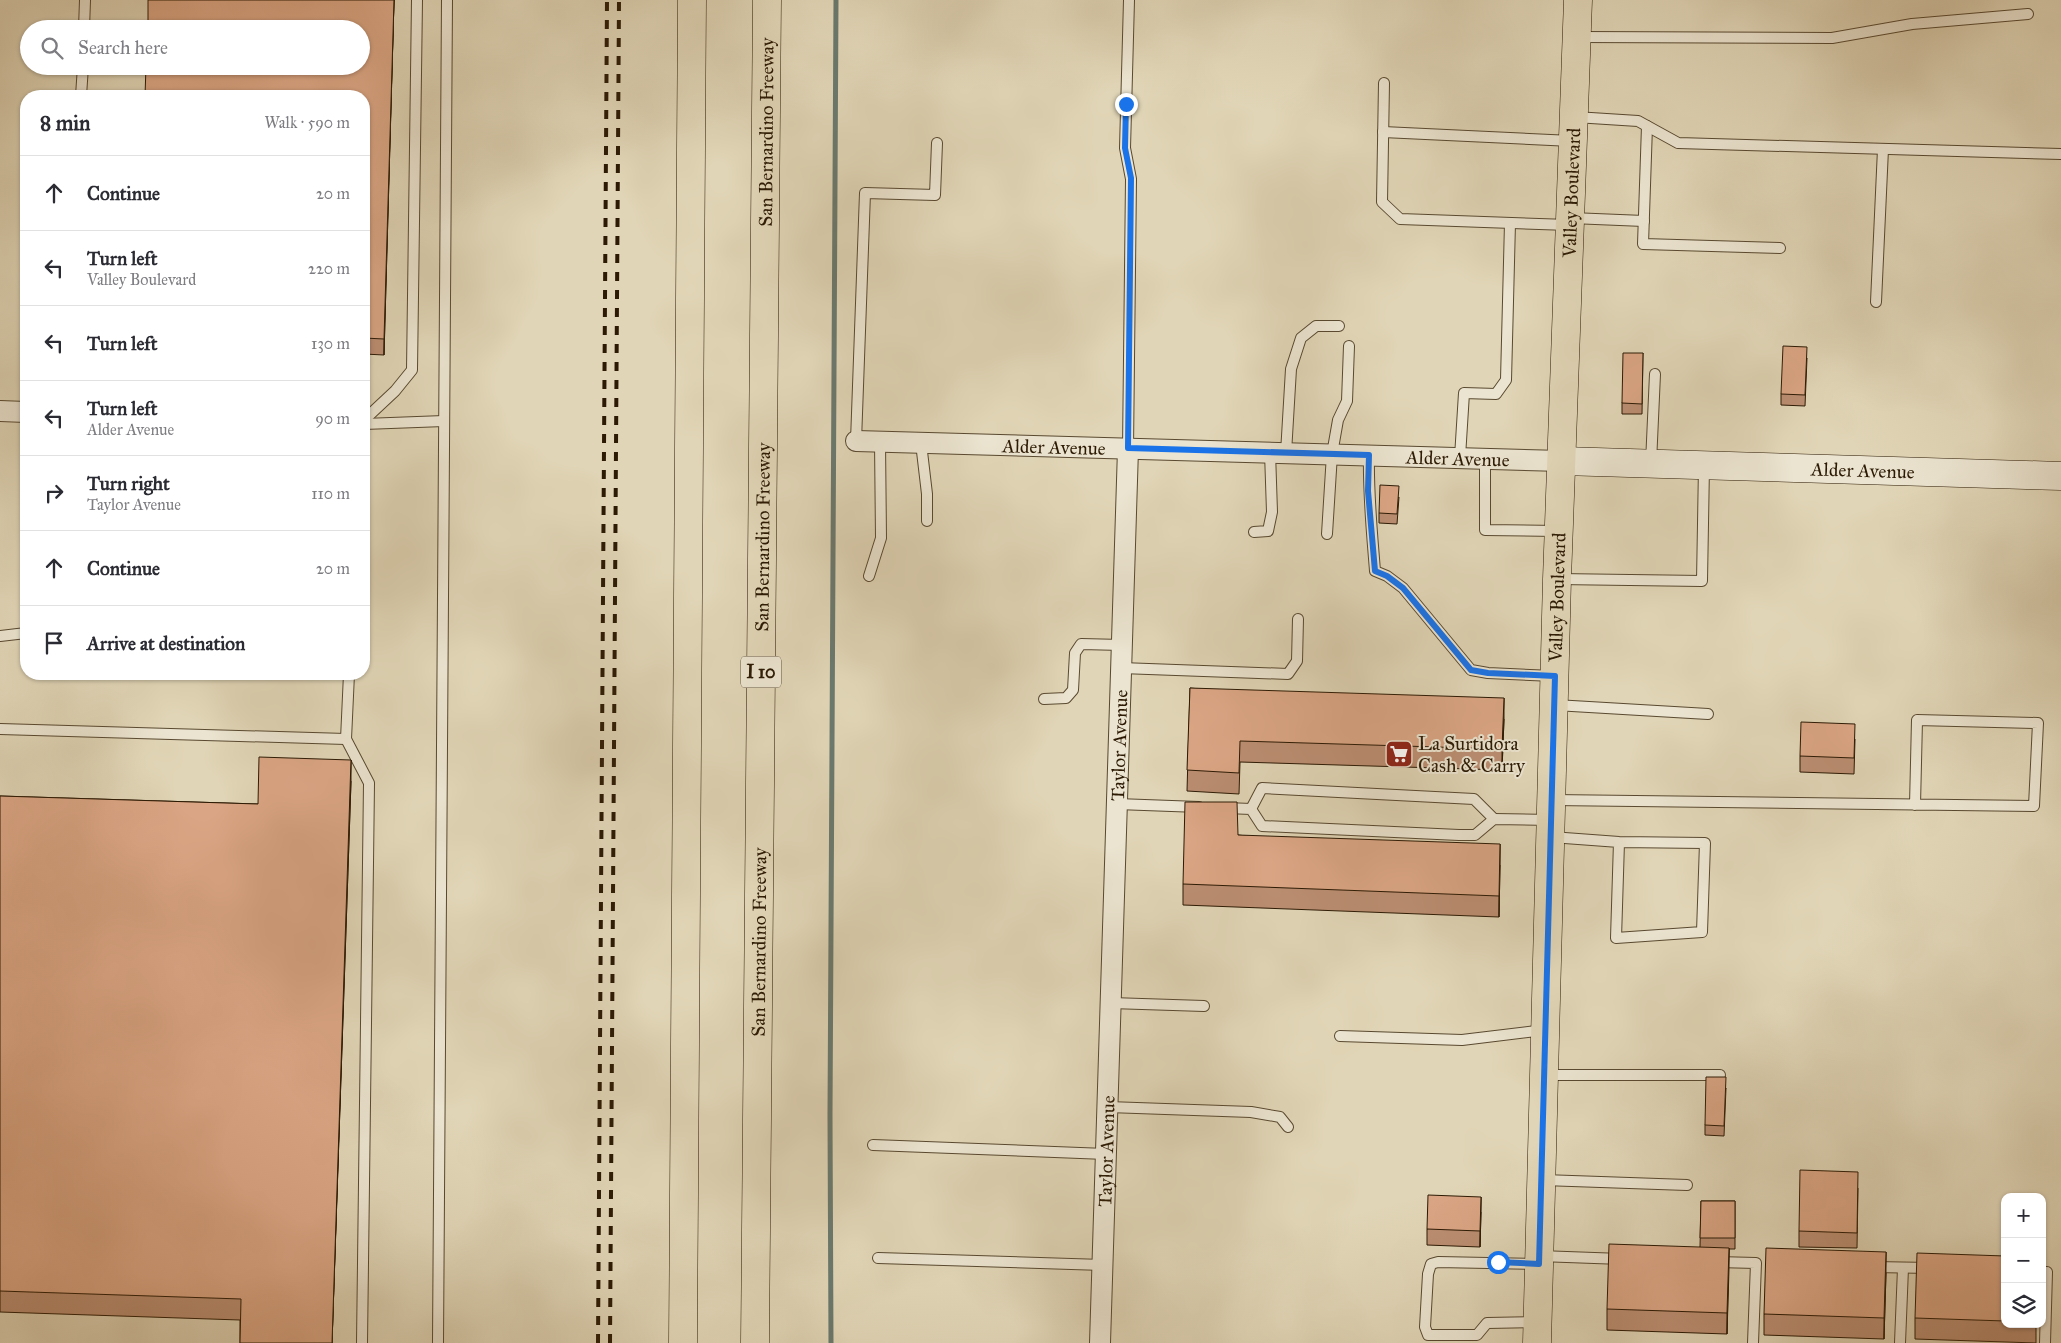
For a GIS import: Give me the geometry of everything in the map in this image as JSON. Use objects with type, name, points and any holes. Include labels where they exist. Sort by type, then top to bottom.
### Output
[{"type":"main road","points":[[683,1343],[692,0]]},
{"type":"main road","name":"San Bernardino Freeway","points":[[755,1343],[766,0]]},
{"type":"main road","name":"Valley Boulevard","points":[[1537,1333],[1557,579],[1578,0]]},
{"type":"main road","name":"Alder Avenue","points":[[1562,461],[2061,476]]},
{"type":"street","points":[[0,411],[20,412]]},
{"type":"street","name":"Alder Avenue","points":[[856,441],[1562,461]]},
{"type":"street","name":"Taylor Avenue","points":[[1100,1343],[1128,448]]},
{"type":"lane","points":[[84,20],[85,0]]},
{"type":"lane","points":[[370,414],[412,370],[417,0]]},
{"type":"lane","points":[[438,1343],[447,0]]},
{"type":"lane","name":"Taylor Avenue","points":[[1128,448],[1131,178],[1125,148],[1129,0]]},
{"type":"lane","points":[[1577,37],[1832,38],[1912,24],[2028,14]]},
{"type":"lane","points":[[81,90],[82,75]]},
{"type":"lane","points":[[1384,83],[1382,202],[1400,219],[1510,224],[1570,221],[1644,221]]},
{"type":"lane","points":[[1383,132],[1573,129],[1638,121],[1678,143],[2061,154]]},
{"type":"lane","points":[[1647,126],[1643,244],[1780,248]]},
{"type":"lane","points":[[856,441],[865,193],[935,195],[938,144]]},
{"type":"lane","points":[[1876,302],[1883,149]]},
{"type":"lane","points":[[1460,457],[1464,394],[1496,394],[1506,380],[1510,224]]},
{"type":"lane","points":[[1254,532],[1268,531],[1291,369],[1302,338],[1316,326],[1339,326]]},
{"type":"lane","points":[[1328,534],[1332,454],[1338,420],[1347,401],[1349,346]]},
{"type":"lane","points":[[1651,463],[1655,374]]},
{"type":"lane","points":[[370,424],[444,421]]},
{"type":"lane","points":[[868,576],[881,538],[880,442]]},
{"type":"lane","points":[[922,443],[927,494],[927,521]]},
{"type":"lane","points":[[1369,455],[1368,491],[1375,571],[1387,576],[1403,588],[1471,670],[1488,673],[1555,676]]},
{"type":"lane","points":[[1485,458],[1485,530],[1559,531]]},
{"type":"lane","points":[[1557,579],[1702,581],[1704,464]]},
{"type":"lane","points":[[1121,668],[1288,674],[1297,661],[1298,619]]},
{"type":"lane","points":[[0,636],[20,634]]},
{"type":"lane","points":[[1044,700],[1066,698],[1073,690],[1075,653],[1081,644],[1122,645]]},
{"type":"lane","points":[[349,680],[346,738],[369,783],[362,1343]]},
{"type":"lane","points":[[1554,704],[1708,714]]},
{"type":"lane","points":[[1251,809],[1262,826],[1475,835],[1494,819],[1551,819],[1915,805],[2034,806],[2038,723],[1918,720],[1915,805]]},
{"type":"lane","points":[[0,729],[346,738]]},
{"type":"lane","points":[[1251,809],[1262,788],[1474,798],[1494,819]]},
{"type":"lane","points":[[1117,804],[1251,809]]},
{"type":"lane","points":[[1551,819],[1619,842],[1705,843],[1702,932],[1616,938],[1619,842]]},
{"type":"lane","points":[[1111,1003],[1204,1006]]},
{"type":"lane","points":[[1340,1036],[1462,1040],[1546,1030]]},
{"type":"lane","points":[[1544,1075],[1720,1075]]},
{"type":"lane","points":[[1108,1107],[1251,1112],[1280,1117],[1288,1127]]},
{"type":"lane","points":[[873,1145],[1106,1154]]},
{"type":"lane","points":[[1542,1180],[1687,1185]]},
{"type":"lane","points":[[878,1258],[1103,1265]]},
{"type":"lane","points":[[1537,1333],[1487,1323],[1477,1335],[1428,1335],[1424,1327],[1428,1274],[1431,1264],[1438,1262],[1539,1260],[1637,1260]]},
{"type":"lane","points":[[1706,1262],[1761,1263],[1753,1343]]},
{"type":"lane","points":[[1864,1266],[1940,1269]]},
{"type":"lane","points":[[1900,1343],[1903,1268]]},
{"type":"lane","points":[[2045,1343],[2046,1272]]},
{"type":"building","points":[[148,0],[394,0],[384,339],[370,338],[370,90],[145,90],[146,75],[370,75],[370,20],[148,20]]},
{"type":"building","points":[[1783,346],[1807,347],[1805,395],[1781,394]]},
{"type":"building","points":[[1623,353],[1643,353],[1642,404],[1622,403]]},
{"type":"building","points":[[1380,485],[1399,486],[1397,514],[1379,513]]},
{"type":"building","points":[[1190,688],[1504,698],[1502,749],[1240,741],[1239,773],[1187,770]]},
{"type":"building","points":[[1801,722],[1855,724],[1854,758],[1800,756]]},
{"type":"building","points":[[259,757],[351,760],[332,1343],[240,1343],[241,1299],[0,1291],[0,796],[258,804]]},
{"type":"building","points":[[1185,802],[1237,802],[1238,835],[1500,844],[1499,896],[1183,884]]},
{"type":"building","points":[[1706,1077],[1726,1077],[1724,1126],[1705,1125]]},
{"type":"building","points":[[1800,1170],[1858,1172],[1857,1233],[1799,1231]]},
{"type":"building","points":[[1428,1195],[1481,1197],[1480,1231],[1427,1229]]},
{"type":"building","points":[[1701,1201],[1735,1201],[1735,1238],[1700,1238]]},
{"type":"building","points":[[1609,1244],[1729,1248],[1727,1313],[1607,1309]]},
{"type":"building","points":[[1766,1248],[1886,1252],[1884,1318],[1764,1314]]},
{"type":"building","points":[[1917,1253],[2001,1256],[2001,1321],[1915,1318]]},
{"type":"waterway","points":[[831,1343],[830,1116],[836,0]]},
{"type":"railway","points":[[598,1343],[607,0]]},
{"type":"railway","points":[[610,1343],[619,0]]},
{"type":"place","name":"La Surtidora Cash & Carry","points":[[1399,754]]},
{"type":"route","points":[[1126,104],[1125,148],[1131,178],[1128,448],[1369,455],[1368,491],[1375,571],[1387,576],[1403,588],[1471,670],[1488,673],[1555,676],[1539,1264],[1498,1262]]}]
